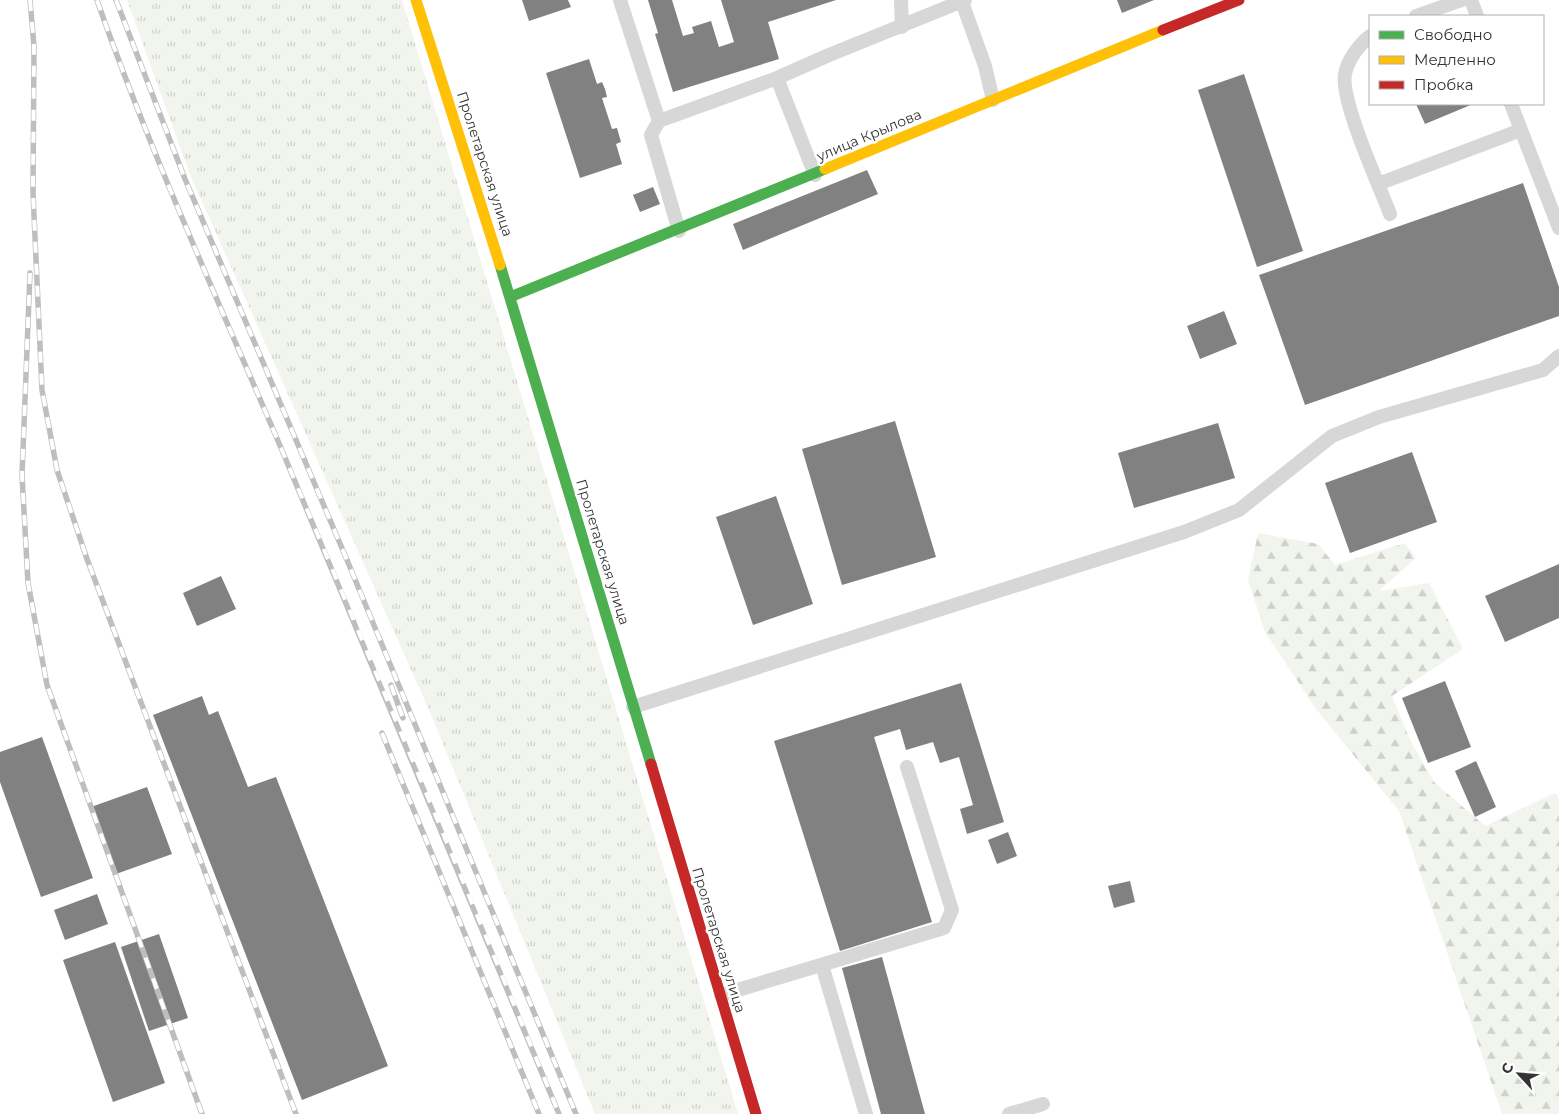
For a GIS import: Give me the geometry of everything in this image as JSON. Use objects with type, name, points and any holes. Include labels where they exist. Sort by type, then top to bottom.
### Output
[{"type":"street","name":"Пролетарская улица","points":[[416,0],[510,297],[756,1114]]},
{"type":"street","name":"улица Крылова","points":[[510,297],[679,231],[993,100],[1240,0]]},
{"type":"lane","points":[[620,0],[659,121]]},
{"type":"lane","points":[[901,0],[902,27]]},
{"type":"lane","points":[[1419,15],[1462,0]]},
{"type":"lane","points":[[1471,0],[1477,15]]},
{"type":"lane","points":[[679,231],[650,135],[659,121],[777,78],[964,1],[985,66],[993,100]]},
{"type":"lane","points":[[1369,37],[1358,47],[1345,74],[1346,99],[1390,214]]},
{"type":"lane","points":[[777,78],[815,174]]},
{"type":"lane","points":[[1511,105],[1559,228]]},
{"type":"lane","points":[[1378,184],[1521,130]]},
{"type":"lane","points":[[633,708],[1184,532],[1239,510],[1332,436],[1379,417],[1543,370],[1559,356]]},
{"type":"lane","points":[[721,995],[944,928],[952,910],[907,767]]},
{"type":"lane","points":[[822,965],[866,1114]]},
{"type":"lane","points":[[1009,1114],[1043,1104]]},
{"type":"green space","points":[[127,0],[402,0],[738,1114],[595,1114],[430,712],[191,177]]},
{"type":"green space","points":[[1258,533],[1318,544],[1335,565],[1405,543],[1416,558],[1379,591],[1429,583],[1463,649],[1392,696],[1410,740],[1434,782],[1485,826],[1555,793],[1559,800],[1559,1114],[1502,1114],[1399,811],[1316,709],[1265,632],[1248,580]]},
{"type":"building","points":[[522,0],[568,0],[571,7],[529,21]]},
{"type":"building","points":[[648,0],[672,0],[683,36],[694,33],[692,27],[711,21],[719,47],[734,42],[721,0],[836,0],[768,22],[779,59],[673,92],[655,34],[658,33]]},
{"type":"building","points":[[1117,0],[1154,0],[1122,13]]},
{"type":"building","points":[[589,59],[597,84],[602,82],[605,89],[607,97],[602,98],[612,129],[617,128],[621,142],[616,144],[622,164],[580,178],[546,73]]},
{"type":"building","points":[[1244,74],[1303,251],[1257,267],[1198,90]]},
{"type":"building","points":[[1416,105],[1471,105],[1425,124]]},
{"type":"building","points":[[867,170],[878,194],[743,250],[733,224]]},
{"type":"building","points":[[1523,183],[1559,287],[1559,316],[1305,405],[1259,275]]},
{"type":"building","points":[[653,187],[660,204],[640,212],[633,195]]},
{"type":"building","points":[[1224,311],[1237,344],[1200,359],[1187,326]]},
{"type":"building","points":[[895,421],[936,557],[842,585],[802,449]]},
{"type":"building","points":[[1218,423],[1235,478],[1134,508],[1118,453]]},
{"type":"building","points":[[1412,452],[1437,522],[1350,553],[1325,483]]},
{"type":"building","points":[[776,496],[813,604],[753,625],[716,517]]},
{"type":"building","points":[[1559,564],[1559,618],[1505,642],[1485,596]]},
{"type":"building","points":[[221,576],[236,609],[197,626],[183,593]]},
{"type":"building","points":[[1445,681],[1471,747],[1428,763],[1402,698]]},
{"type":"building","points":[[961,683],[1004,822],[967,834],[960,809],[973,805],[959,757],[940,763],[933,742],[906,750],[900,729],[874,737],[932,922],[840,951],[774,741]]},
{"type":"building","points":[[202,696],[209,715],[218,711],[248,787],[276,777],[388,1066],[302,1100],[153,715]]},
{"type":"building","points":[[42,737],[93,878],[41,897],[0,782],[0,752]]},
{"type":"building","points":[[1476,761],[1496,807],[1475,817],[1455,771]]},
{"type":"building","points":[[147,787],[172,854],[116,874],[91,807]]},
{"type":"building","points":[[1008,832],[1017,856],[997,864],[988,840]]},
{"type":"building","points":[[1130,881],[1135,902],[1114,908],[1108,886]]},
{"type":"building","points":[[97,894],[108,924],[65,940],[54,910]]},
{"type":"building","points":[[159,934],[188,1018],[149,1031],[121,947]]},
{"type":"building","points":[[115,942],[165,1083],[113,1102],[63,960]]},
{"type":"building","points":[[882,957],[925,1114],[881,1114],[842,968]]},
{"type":"railway","points":[[30,0],[34,46],[33,193],[42,390],[57,470],[87,559],[296,1114]]},
{"type":"railway","points":[[97,0],[162,170],[351,614],[559,1114]]},
{"type":"railway","points":[[116,0],[185,179],[347,560],[576,1114]]},
{"type":"railway","points":[[30,273],[22,475],[28,583],[47,685],[202,1114]]},
{"type":"railway","points":[[391,685],[403,718]]},
{"type":"railway","points":[[382,733],[539,1114]]},
{"type":"traffic: fast","points":[[510,297],[825,169]]},
{"type":"traffic: fast","points":[[500,265],[651,764]]},
{"type":"traffic: slow","points":[[416,0],[500,265]]},
{"type":"traffic: slow","points":[[825,169],[1163,30]]},
{"type":"traffic: jam","points":[[1163,30],[1239,0]]},
{"type":"traffic: jam","points":[[651,764],[756,1114]]}]
